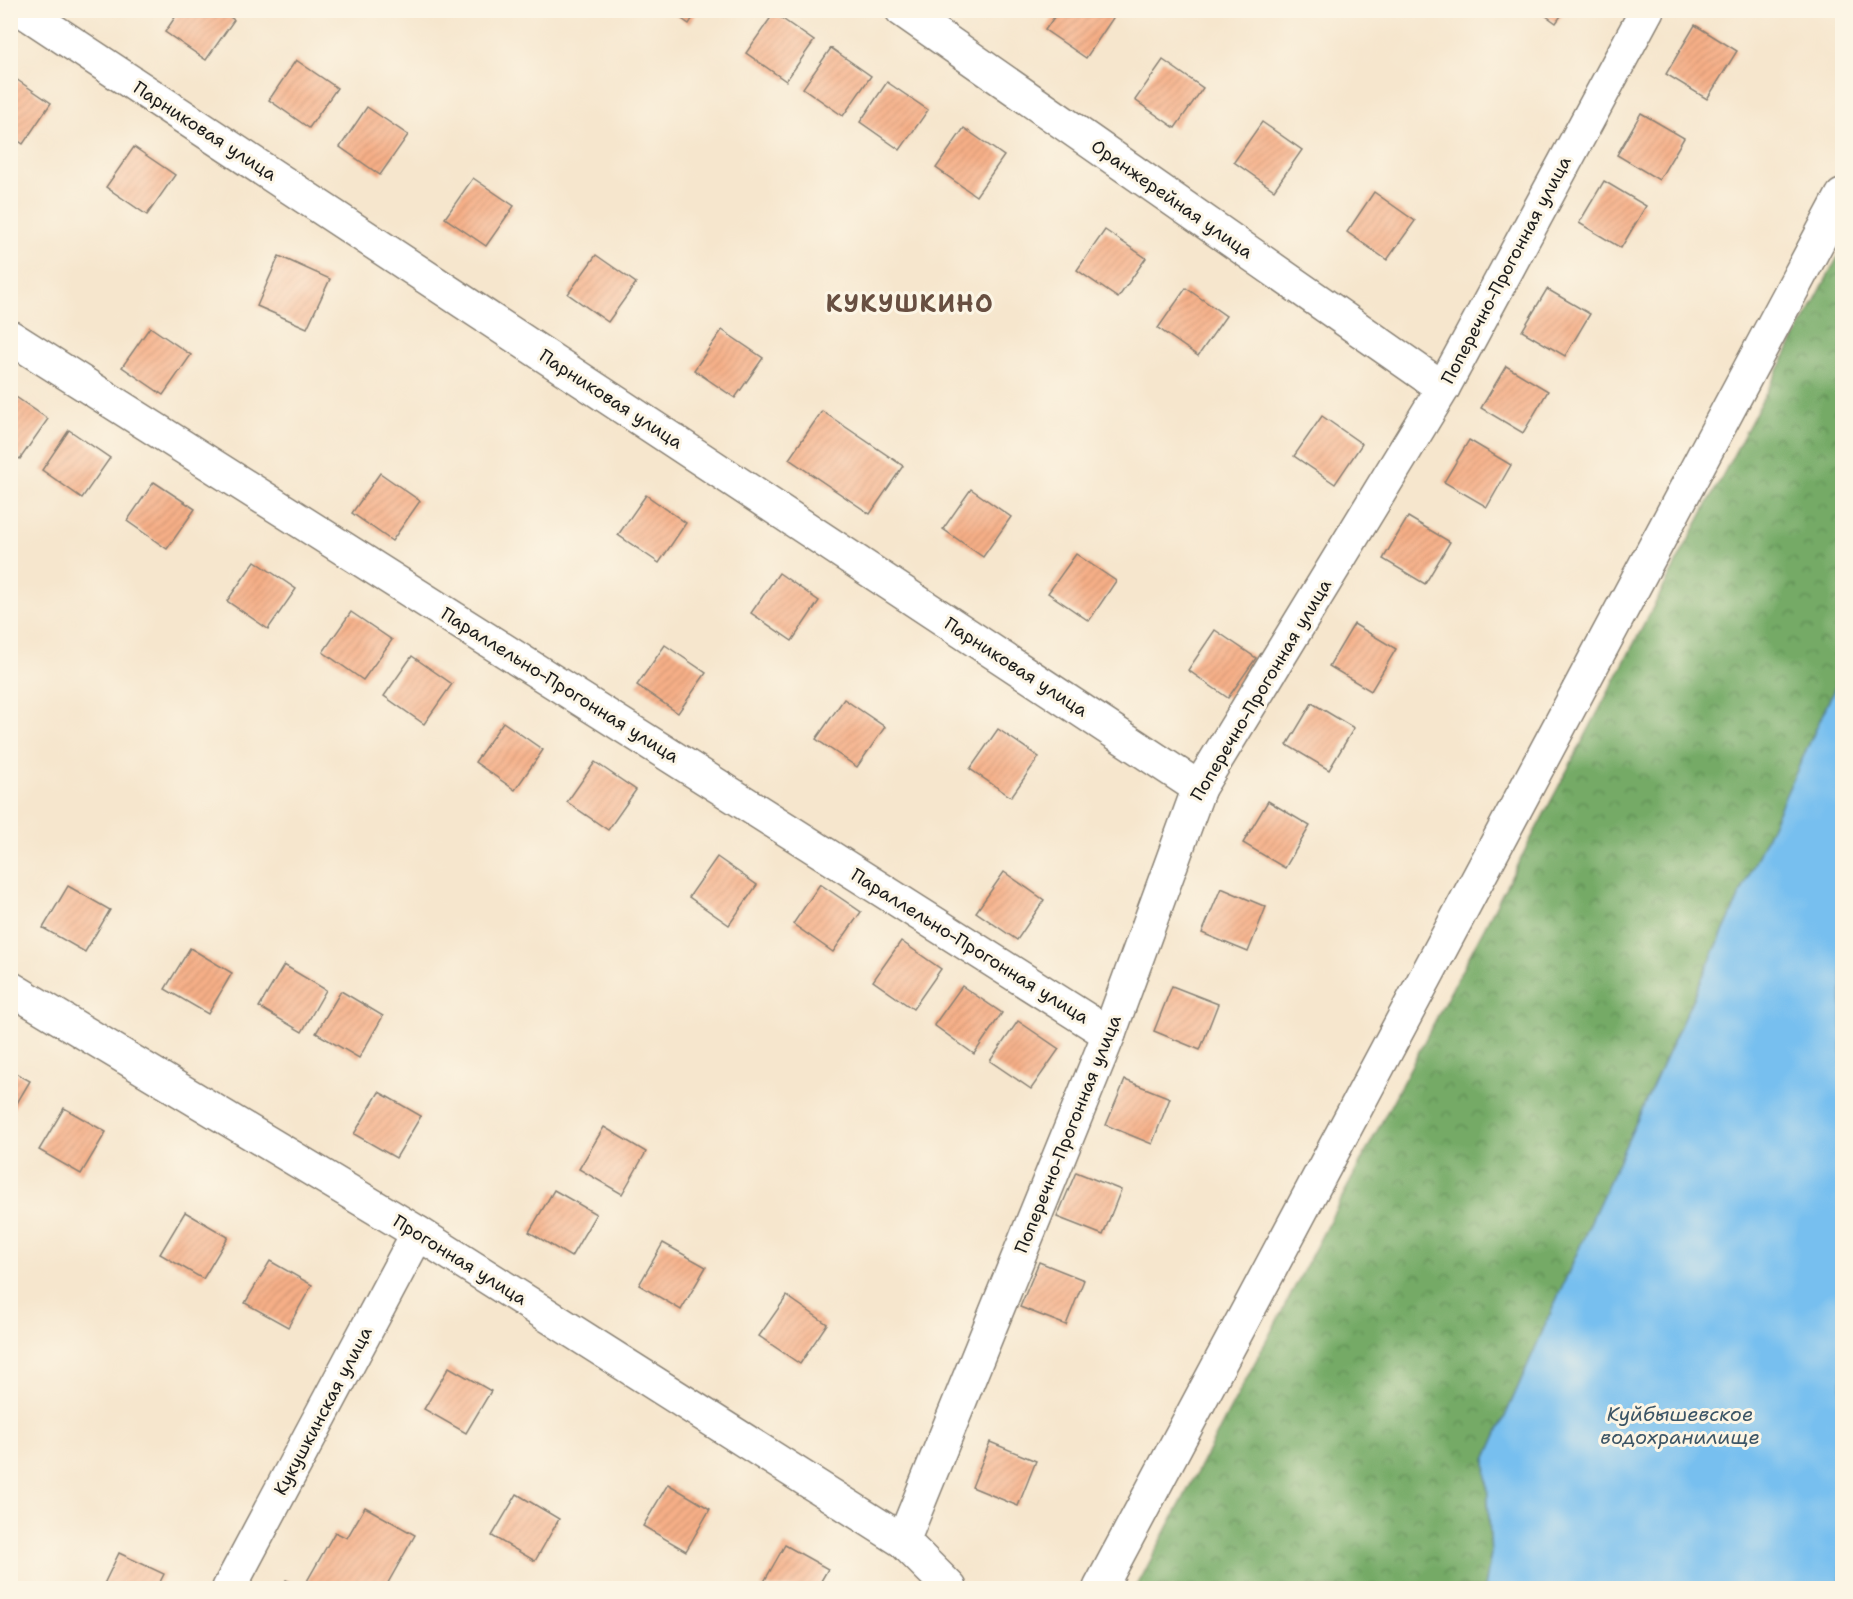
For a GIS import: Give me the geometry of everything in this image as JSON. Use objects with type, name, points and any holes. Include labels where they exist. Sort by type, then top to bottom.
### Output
[{"type":"street","name":"Парниковая улица","points":[[22,10],[1199,788]]},
{"type":"street","name":"Оранжерейная улица","points":[[902,10],[1443,388]]},
{"type":"street","name":"Поперечно-Прогонная улица","points":[[903,1541],[1109,1034],[1199,788],[1443,388],[1647,10]]},
{"type":"street","points":[[1100,1588],[1842,196]]},
{"type":"street","name":"Параллельно-Прогонная улица","points":[[10,337],[1109,1034]]},
{"type":"street","name":"Прогонная улица","points":[[10,988],[418,1233],[903,1541],[950,1588]]},
{"type":"street","name":"Кукушкинская улица","points":[[229,1588],[418,1233]]},
{"type":"green space","points":[[1842,249],[1842,672],[1592,1219],[1486,1460],[1491,1554],[1485,1588],[1136,1588]]},
{"type":"water","name":"Куйбышевское водохранилище","points":[[1842,672],[1842,1588],[1485,1588],[1491,1554],[1486,1460],[1592,1219]]},
{"type":"building","points":[[180,10],[220,10],[234,20],[206,60],[165,32]]},
{"type":"building","points":[[669,10],[698,10],[689,24]]},
{"type":"building","points":[[1059,10],[1102,10],[1113,18],[1086,58],[1045,30]]},
{"type":"building","points":[[1538,10],[1565,10],[1556,23]]},
{"type":"building","points":[[774,13],[814,41],[786,81],[746,53]]},
{"type":"building","points":[[1695,25],[1737,51],[1707,99],[1666,74]]},
{"type":"building","points":[[831,48],[871,76],[843,116],[803,88]]},
{"type":"building","points":[[296,60],[337,88],[309,128],[269,100]]},
{"type":"building","points":[[1163,60],[1203,88],[1175,128],[1135,100]]},
{"type":"building","points":[[10,75],[51,103],[23,144],[10,135]]},
{"type":"building","points":[[887,82],[928,110],[900,150],[860,122]]},
{"type":"building","points":[[367,107],[408,135],[380,175],[340,147]]},
{"type":"building","points":[[1641,113],[1684,138],[1659,180],[1617,155]]},
{"type":"building","points":[[1262,122],[1302,150],[1274,190],[1234,162]]},
{"type":"building","points":[[964,128],[1004,156],[976,196],[936,168]]},
{"type":"building","points":[[134,147],[175,175],[147,215],[106,187]]},
{"type":"building","points":[[473,178],[514,206],[486,246],[445,218]]},
{"type":"building","points":[[1604,181],[1646,206],[1621,248],[1579,223]]},
{"type":"building","points":[[1374,192],[1415,221],[1387,260],[1347,232]]},
{"type":"building","points":[[1105,230],[1146,258],[1118,298],[1077,270]]},
{"type":"building","points":[[596,255],[636,283],[608,322],[568,294]]},
{"type":"building","points":[[279,256],[330,279],[307,328],[257,306]]},
{"type":"building","points":[[1186,288],[1226,316],[1198,356],[1158,328]]},
{"type":"building","points":[[1547,289],[1590,314],[1565,356],[1522,331]]},
{"type":"building","points":[[150,327],[191,355],[163,395],[122,367]]},
{"type":"building","points":[[722,330],[763,358],[735,398],[694,370]]},
{"type":"building","points":[[1506,366],[1548,391],[1523,433],[1481,408]]},
{"type":"building","points":[[10,393],[48,419],[20,459],[10,452]]},
{"type":"building","points":[[822,411],[903,466],[870,514],[789,459]]},
{"type":"building","points":[[1322,416],[1362,444],[1335,484],[1294,456]]},
{"type":"building","points":[[69,430],[110,458],[82,498],[42,470]]},
{"type":"building","points":[[1469,440],[1511,465],[1487,507],[1444,482]]},
{"type":"building","points":[[380,473],[420,501],[392,541],[352,513]]},
{"type":"building","points":[[154,482],[195,509],[167,549],[127,521]]},
{"type":"building","points":[[971,489],[1011,517],[983,557],[943,529]]},
{"type":"building","points":[[646,495],[686,523],[659,563],[618,535]]},
{"type":"building","points":[[1408,517],[1450,542],[1425,584],[1383,559]]},
{"type":"building","points":[[1076,554],[1116,581],[1089,621],[1048,593]]},
{"type":"building","points":[[255,561],[296,589],[268,629],[227,601]]},
{"type":"building","points":[[779,573],[819,601],[792,641],[751,613]]},
{"type":"building","points":[[351,612],[392,640],[363,680],[323,652]]},
{"type":"building","points":[[1354,624],[1396,649],[1371,691],[1329,666]]},
{"type":"building","points":[[1215,630],[1256,658],[1228,698],[1188,670]]},
{"type":"building","points":[[665,645],[706,673],[678,713],[637,685]]},
{"type":"building","points":[[412,656],[452,684],[424,724],[384,696]]},
{"type":"building","points":[[844,699],[885,727],[857,767],[816,739]]},
{"type":"building","points":[[1312,703],[1354,728],[1329,770],[1287,745]]},
{"type":"building","points":[[503,722],[543,750],[515,790],[475,762]]},
{"type":"building","points":[[998,729],[1039,757],[1011,797],[970,769]]},
{"type":"building","points":[[595,762],[636,790],[608,830],[567,802]]},
{"type":"building","points":[[1268,801],[1310,826],[1285,868],[1243,843]]},
{"type":"building","points":[[717,857],[757,885],[729,925],[689,897]]},
{"type":"building","points":[[1004,872],[1044,900],[1017,940],[976,912]]},
{"type":"building","points":[[820,884],[861,912],[833,952],[793,924]]},
{"type":"building","points":[[68,886],[110,910],[85,952],[43,928]]},
{"type":"building","points":[[1221,888],[1266,907],[1248,952],[1202,933]]},
{"type":"building","points":[[901,941],[941,969],[913,1009],[873,981]]},
{"type":"building","points":[[190,948],[232,973],[208,1014],[165,989]]},
{"type":"building","points":[[284,965],[326,990],[302,1032],[259,1007]]},
{"type":"building","points":[[962,986],[1002,1013],[974,1054],[934,1025]]},
{"type":"building","points":[[1172,986],[1218,1004],[1200,1050],[1154,1031]]},
{"type":"building","points":[[341,991],[383,1016],[359,1058],[316,1033]]},
{"type":"building","points":[[1018,1021],[1059,1049],[1031,1089],[990,1061]]},
{"type":"building","points":[[10,1070],[30,1081],[10,1115]]},
{"type":"building","points":[[1125,1080],[1170,1098],[1152,1144],[1106,1125]]},
{"type":"building","points":[[379,1092],[421,1116],[396,1158],[354,1134]]},
{"type":"building","points":[[64,1108],[106,1132],[81,1174],[39,1150]]},
{"type":"building","points":[[604,1127],[646,1152],[622,1194],[579,1169]]},
{"type":"building","points":[[1076,1172],[1121,1190],[1103,1235],[1057,1217]]},
{"type":"building","points":[[554,1190],[596,1214],[571,1257],[529,1232]]},
{"type":"building","points":[[185,1212],[228,1237],[203,1279],[160,1254]]},
{"type":"building","points":[[663,1243],[706,1267],[681,1310],[639,1285]]},
{"type":"building","points":[[270,1261],[312,1285],[288,1327],[245,1303]]},
{"type":"building","points":[[1039,1262],[1084,1280],[1066,1325],[1020,1307]]},
{"type":"building","points":[[787,1296],[827,1324],[800,1364],[759,1336]]},
{"type":"building","points":[[449,1367],[491,1391],[466,1433],[424,1409]]},
{"type":"building","points":[[990,1442],[1036,1461],[1018,1506],[972,1487]]},
{"type":"building","points":[[668,1484],[710,1509],[686,1551],[643,1526]]},
{"type":"building","points":[[517,1494],[559,1519],[535,1561],[492,1536]]},
{"type":"building","points":[[365,1507],[415,1535],[385,1588],[316,1588],[306,1583],[335,1532],[347,1538]]},
{"type":"building","points":[[785,1545],[828,1569],[817,1588],[761,1587]]},
{"type":"building","points":[[119,1553],[164,1574],[157,1588],[102,1588]]},
{"type":"building","points":[[286,1580],[304,1588],[282,1588]]},
{"type":"district","name":"КУКУШКИНО","points":[[910,304]]}]
